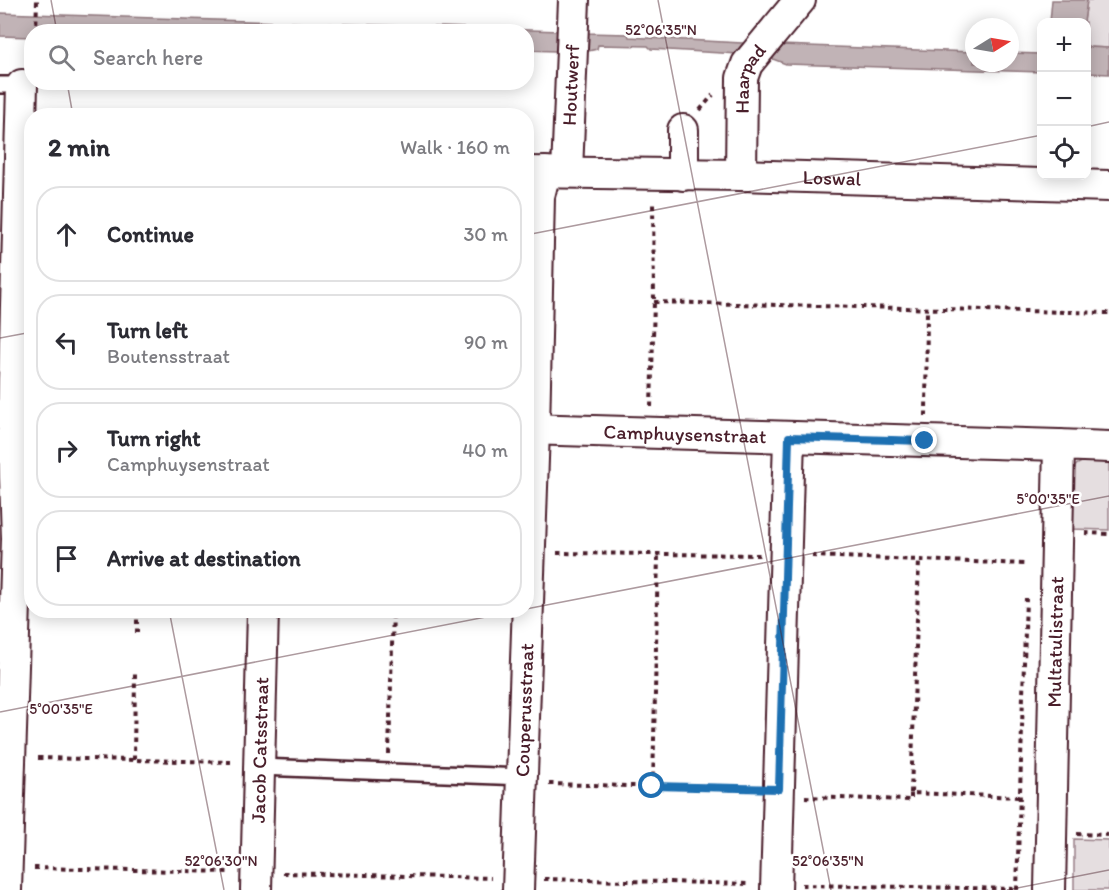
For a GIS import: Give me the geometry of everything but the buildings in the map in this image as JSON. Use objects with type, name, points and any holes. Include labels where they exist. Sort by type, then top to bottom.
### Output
[{"type":"street","name":"Haarpad","points":[[741,175],[745,71],[800,0]]},
{"type":"street","name":"Houtwerf","points":[[549,172],[572,63],[574,12]]},
{"type":"street","points":[[11,85],[24,147]]},
{"type":"street","points":[[683,130],[683,175]]},
{"type":"street","name":"Loswal","points":[[549,172],[1109,186]]},
{"type":"street","name":"Couperusstraat","points":[[534,326],[539,196],[549,172]]},
{"type":"street","points":[[6,890],[17,539],[15,416],[24,203]]},
{"type":"street","name":"Camphuysenstraat","points":[[534,430],[1059,445]]},
{"type":"street","points":[[776,890],[789,437]]},
{"type":"street","points":[[1059,445],[1109,447]]},
{"type":"street","name":"Multatulistraat","points":[[1050,890],[1059,445]]},
{"type":"street","name":"Jacob Catsstraat","points":[[256,890],[263,618]]},
{"type":"street","name":"Couperusstraat","points":[[518,890],[526,618]]},
{"type":"lane","points":[[259,765],[522,780]]},
{"type":"path","points":[[36,24],[37,0]]},
{"type":"path","points":[[683,130],[711,96],[745,71]]},
{"type":"path","points":[[650,433],[654,302],[653,174]]},
{"type":"path","points":[[654,302],[1109,313]]},
{"type":"path","points":[[925,441],[927,309]]},
{"type":"path","points":[[652,786],[658,554]]},
{"type":"path","points":[[522,780],[911,800],[919,560]]},
{"type":"path","points":[[1026,564],[1026,575]]},
{"type":"path","points":[[1017,890],[1026,587]]},
{"type":"path","points":[[137,633],[138,618]]},
{"type":"path","points":[[389,772],[393,618]]},
{"type":"path","points":[[134,760],[135,673]]},
{"type":"path","points":[[10,758],[259,765]]},
{"type":"path","points":[[911,793],[1020,797]]},
{"type":"shaded area","points":[[1052,0],[1087,0],[1085,18],[1050,18]]},
{"type":"shaded area","points":[[1087,0],[1109,0],[1109,48],[1091,47],[1091,18],[1085,18]]},
{"type":"shaded area","points":[[0,13],[342,24],[24,24],[24,37],[0,36]]},
{"type":"shaded area","points":[[534,30],[628,34],[629,37],[780,45],[965,52],[965,70],[786,64],[765,56],[651,49],[648,46],[598,45],[597,49],[584,52],[534,50]]},
{"type":"shaded area","points":[[1091,47],[1109,48],[1109,74],[1091,73]]},
{"type":"shaded area","points":[[1019,53],[1037,54],[1037,72],[1019,71]]},
{"type":"shaded area","points":[[1085,460],[1109,460],[1109,530],[1070,529],[1072,476],[1076,465]]},
{"type":"shaded area","points":[[1074,839],[1109,840],[1109,890],[1074,890]]},
{"type":"route","points":[[652,786],[779,789],[789,437],[925,441]]}]
